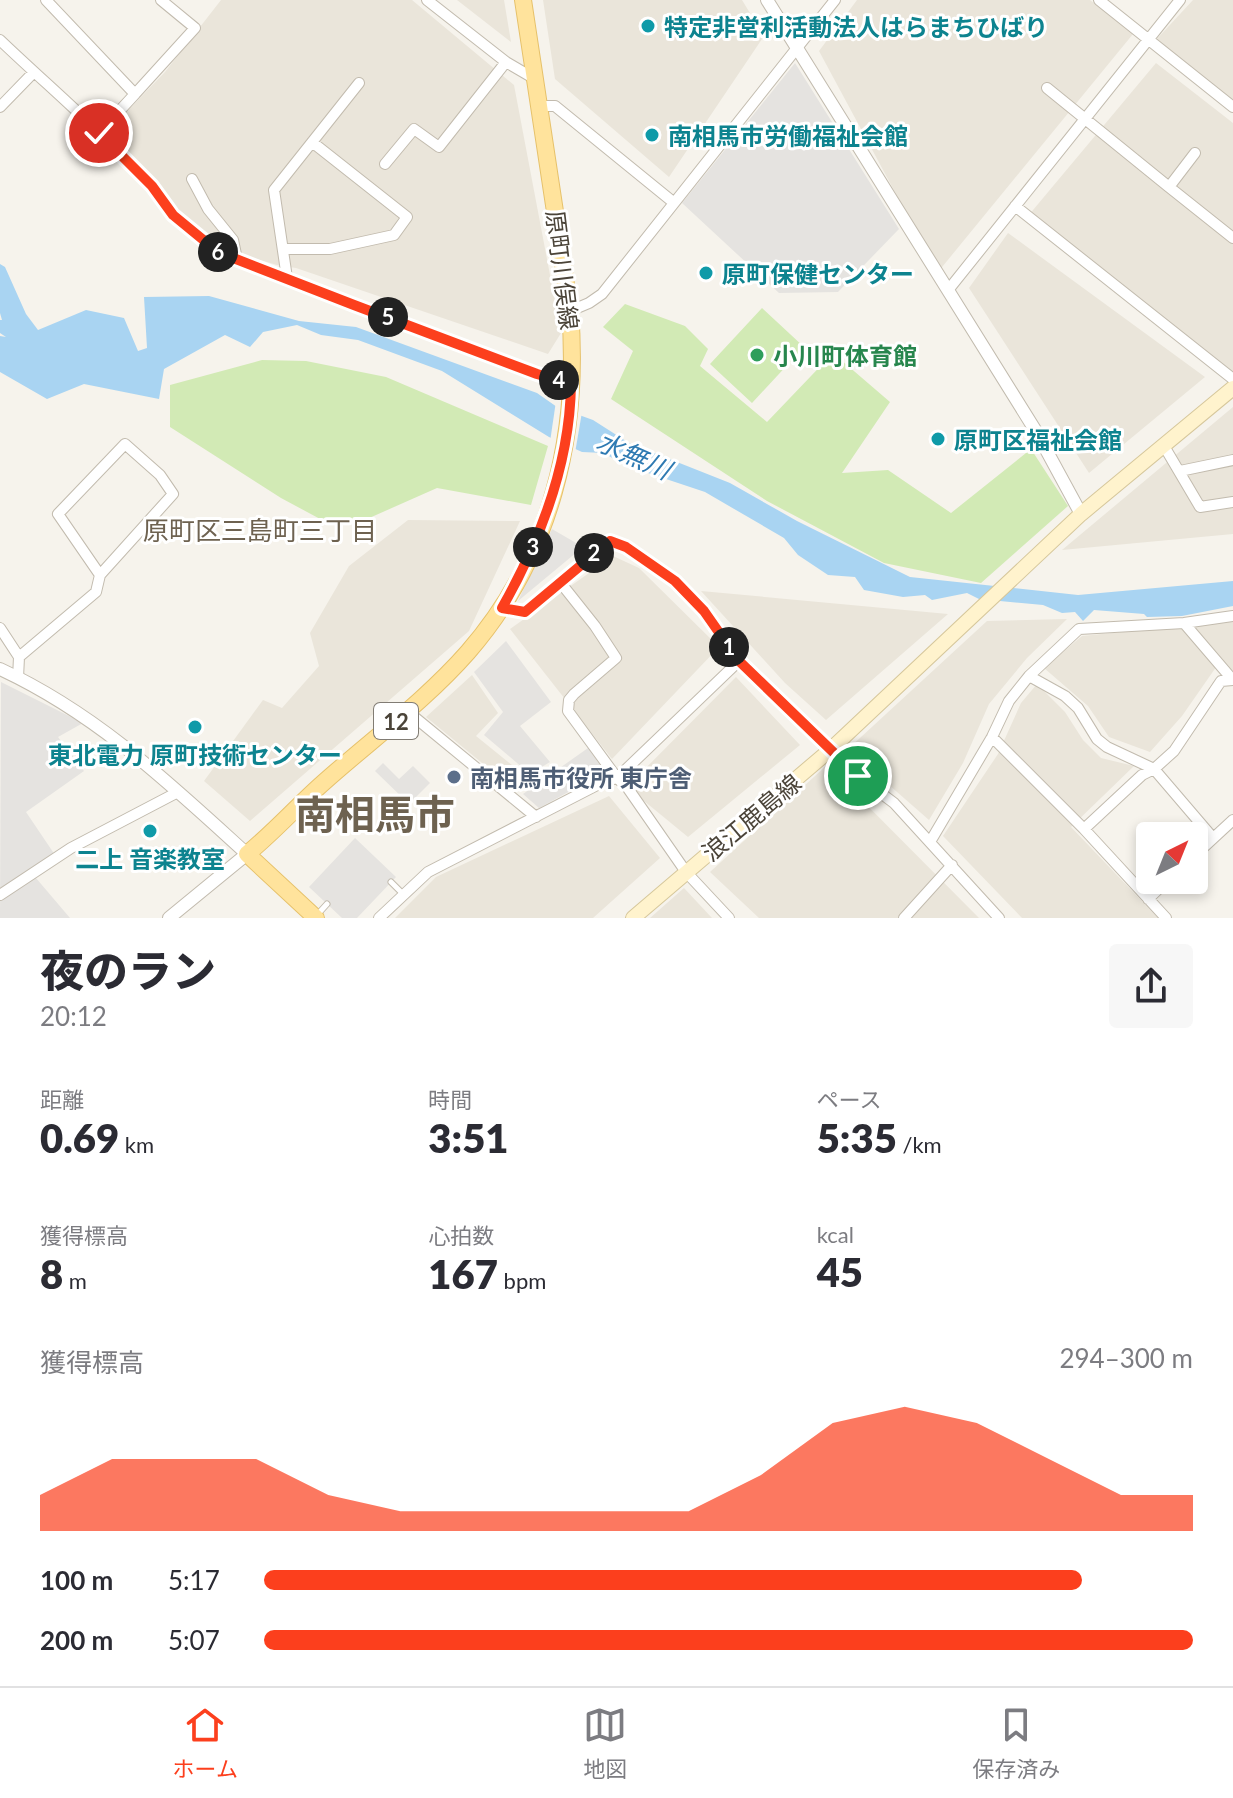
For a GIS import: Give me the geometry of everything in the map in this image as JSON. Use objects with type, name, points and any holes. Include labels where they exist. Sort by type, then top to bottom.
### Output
[{"type":"main road","name":"原町川俣線","points":[[247,854],[466,654],[502,608],[534,546],[557,481],[568,431],[573,351],[570,311],[523,0]]},
{"type":"main road","points":[[1081,514],[1233,388]]},
{"type":"main road","name":"浪江鹿島線","points":[[633,918],[830,750],[1081,514]]},
{"type":"main road","points":[[247,854],[316,917]]},
{"type":"street","points":[[46,0],[135,94]]},
{"type":"street","points":[[99,133],[195,28],[161,0]]},
{"type":"street","points":[[427,0],[506,62],[536,80]]},
{"type":"street","points":[[767,0],[1037,433],[1081,514]]},
{"type":"street","points":[[570,311],[602,294],[835,0]]},
{"type":"street","points":[[1099,0],[1233,107]]},
{"type":"street","points":[[949,289],[1180,0]]},
{"type":"street","points":[[0,40],[152,186],[173,215],[218,252],[571,388]]},
{"type":"street","points":[[385,164],[414,129],[439,147],[506,62]]},
{"type":"street","points":[[0,107],[34,72]]},
{"type":"street","points":[[287,278],[274,190],[359,83]]},
{"type":"street","points":[[1047,88],[1233,238]]},
{"type":"street","points":[[540,106],[555,106],[673,202]]},
{"type":"street","points":[[284,249],[330,249],[394,235],[407,217],[312,142]]},
{"type":"street","points":[[1169,187],[1195,153]]},
{"type":"street","points":[[192,179],[208,209],[233,240],[237,259]]},
{"type":"street","points":[[1015,206],[1233,379]]},
{"type":"street","points":[[19,657],[96,592],[100,575],[173,494],[160,475],[125,444],[58,514],[100,575]]},
{"type":"street","points":[[1164,446],[1200,507],[1233,502]]},
{"type":"street","points":[[1180,471],[1233,460]]},
{"type":"street","points":[[502,608],[525,612],[610,541],[626,547],[685,591],[704,611],[739,661],[858,776],[894,803],[999,918]]},
{"type":"street","points":[[560,582],[616,658],[574,694],[569,700],[568,711],[627,787],[686,872],[729,918]]},
{"type":"street","points":[[930,842],[992,737],[1009,701],[1029,676],[1079,629],[1184,623],[1233,616]]},
{"type":"street","points":[[1184,623],[1232,680]]},
{"type":"street","points":[[0,628],[19,657],[18,678]]},
{"type":"street","points":[[379,918],[428,872],[603,782],[617,778],[739,661]]},
{"type":"street","points":[[0,669],[63,702],[98,725],[247,854],[169,918]]},
{"type":"street","points":[[1029,676],[1071,702],[1097,739],[1107,747],[1154,769],[1213,838]]},
{"type":"street","points":[[1084,829],[1142,775],[1174,751],[1221,681],[1232,680]]},
{"type":"street","points":[[407,711],[536,817]]},
{"type":"street","points":[[992,737],[1084,829],[1166,918]]},
{"type":"street","points":[[0,895],[71,848],[178,792]]},
{"type":"street","points":[[1208,843],[1233,820]]},
{"type":"street","points":[[904,918],[952,865]]},
{"type":"street","points":[[1148,899],[1153,894]]},
{"type":"lane","points":[[391,882],[404,895]]},
{"type":"lane","points":[[316,917],[327,904]]},
{"type":"shaded area","points":[[221,0],[412,0],[514,85],[561,333],[548,354],[296,268],[230,251],[190,225],[155,182],[109,136],[109,130],[165,72]]},
{"type":"shaded area","points":[[457,0],[504,0],[511,42]]},
{"type":"shaded area","points":[[543,0],[742,0],[764,36],[669,177],[555,79]]},
{"type":"shaded area","points":[[857,0],[1090,0],[1133,34],[938,272],[819,51]]},
{"type":"shaded area","points":[[1193,0],[1233,0],[1233,100],[1155,41]]},
{"type":"shaded area","points":[[795,63],[899,229],[838,292],[779,293],[682,203]]},
{"type":"shaded area","points":[[1156,63],[1233,123],[1233,372],[1229,375],[1028,216]]},
{"type":"shaded area","points":[[1008,233],[1205,377],[1089,473],[969,288]]},
{"type":"shaded area","points":[[1233,407],[1233,534],[1062,550]]},
{"type":"shaded area","points":[[408,520],[520,521],[469,631],[250,821],[204,781],[263,700],[282,708],[319,666],[310,633],[349,566]]},
{"type":"shaded area","points":[[552,529],[583,547],[518,601]]},
{"type":"shaded area","points":[[613,556],[639,568],[719,647],[612,759],[510,629]]},
{"type":"shaded area","points":[[701,591],[948,614],[826,720],[785,683]]},
{"type":"shaded area","points":[[1067,619],[1027,658],[989,704],[963,763],[929,820],[848,749],[987,621]]},
{"type":"shaded area","points":[[1233,621],[1233,671],[1221,660],[1182,716],[1150,752],[1109,737],[1088,706],[1044,668],[1082,636]]},
{"type":"shaded area","points":[[506,641],[551,702],[520,726],[550,762],[530,774],[484,735],[503,712],[474,672]]},
{"type":"shaded area","points":[[472,675],[498,713],[476,736],[528,778],[515,790],[426,717]]},
{"type":"shaded area","points":[[736,677],[800,745],[688,837],[627,787]]},
{"type":"shaded area","points":[[1,682],[83,723],[58,737],[84,771],[26,812],[55,855],[30,871],[70,918],[0,918]]},
{"type":"shaded area","points":[[1037,684],[1065,712],[1083,740],[1101,758],[1134,766],[1071,827],[1158,918],[1022,918],[943,836],[998,754],[1021,703]]},
{"type":"shaded area","points":[[588,748],[605,772],[539,808],[523,794]]},
{"type":"shaded area","points":[[383,763],[399,779],[413,766],[430,783],[409,804],[375,771]]},
{"type":"shaded area","points":[[827,765],[979,918],[759,918],[710,872]]},
{"type":"shaded area","points":[[609,796],[660,858],[593,918],[395,918],[436,877]]},
{"type":"shaded area","points":[[355,838],[396,877],[357,918],[342,918],[309,887]]},
{"type":"shaded area","points":[[684,888],[712,918],[650,918]]},
{"type":"green space","points":[[625,304],[685,326],[708,349],[700,366],[767,422],[833,353],[890,402],[842,473],[888,470],[951,513],[1031,449],[1068,506],[981,583],[884,563],[767,501],[611,399],[633,351],[603,327]]},
{"type":"green space","name":"小川町体育館","points":[[762,308],[804,347],[752,403],[710,364]]},
{"type":"green space","points":[[262,360],[306,361],[386,377],[548,446],[531,505],[437,488],[367,519],[322,520],[281,498],[170,427],[170,385]]},
{"type":"water","name":"水無川","points":[[0,264],[5,267],[26,314],[38,330],[86,310],[124,318],[138,351],[147,348],[144,297],[209,296],[299,321],[356,327],[537,393],[557,407],[593,420],[629,443],[730,483],[797,521],[910,577],[1078,595],[1233,581],[1233,606],[1182,616],[1147,617],[1144,614],[1094,610],[1083,621],[1075,612],[1062,613],[1043,605],[979,599],[967,593],[932,600],[925,595],[903,597],[864,590],[855,577],[828,575],[798,555],[784,538],[705,492],[624,465],[604,453],[582,452],[549,437],[442,371],[358,340],[321,335],[297,325],[263,332],[250,347],[225,335],[164,369],[159,399],[84,384],[47,399],[0,372],[0,336],[6,337],[0,333]]},
{"type":"pier","points":[[556,401],[582,412],[575,453],[550,442]]},
{"type":"place","name":"特定非営利活動法人はらまちひばり","points":[[648,26]]},
{"type":"place","name":"南相馬市労働福祉会館","points":[[652,135]]},
{"type":"place","name":"原町保健センター","points":[[706,273]]},
{"type":"place","name":"小川町体育館","points":[[757,355]]},
{"type":"place","name":"原町区福祉会館","points":[[938,439]]},
{"type":"place","name":"東北電力 原町技術センター","points":[[195,727]]},
{"type":"place","name":"南相馬市役所 東庁舎","points":[[454,777]]},
{"type":"place","name":"二上 音楽教室","points":[[150,831]]},
{"type":"district","name":"原町区三島町三丁目","points":[[260,530]]},
{"type":"district","name":"南相馬市","points":[[375,814]]},
{"type":"route","points":[[99,133],[152,186],[173,215],[218,252],[537,374],[571,384],[568,431],[551,501],[534,546],[502,608],[525,612],[610,541],[626,547],[675,581],[704,611],[739,661],[858,776]]}]
